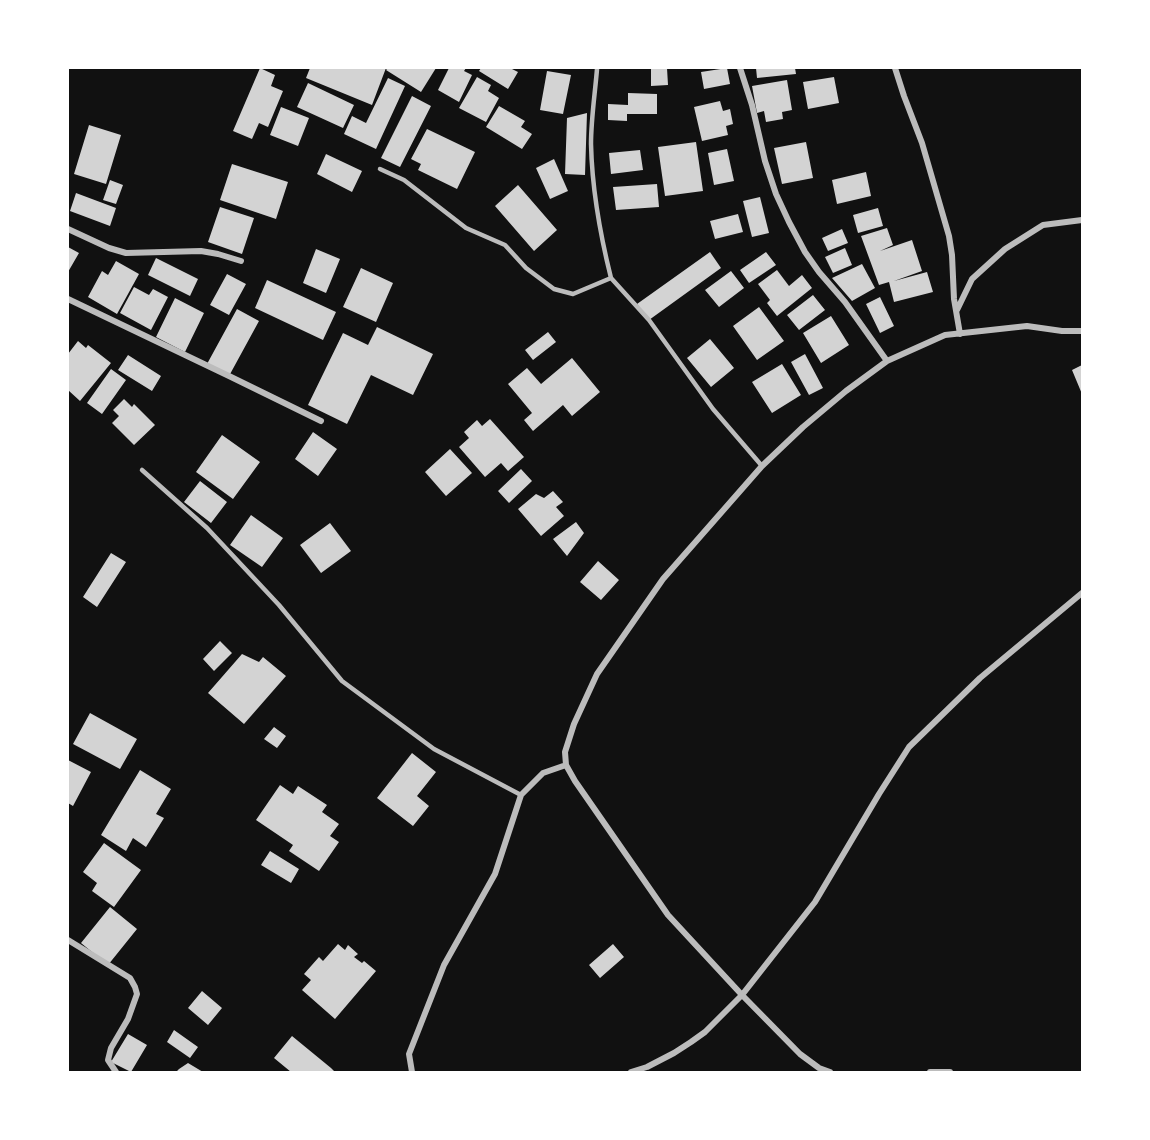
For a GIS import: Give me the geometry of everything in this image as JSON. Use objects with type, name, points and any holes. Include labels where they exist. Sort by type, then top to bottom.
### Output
[{"type":"street","points":[[740,68],[752,105],[765,160],[776,194],[789,222],[819,272],[845,302],[887,361]]},
{"type":"street","points":[[896,68],[922,142],[949,236],[954,299],[960,334]]},
{"type":"street","points":[[956,311],[972,279],[1005,249],[1043,225],[1083,220]]},
{"type":"street","points":[[68,229],[109,248],[126,253],[201,251],[241,261]]},
{"type":"street","points":[[68,299],[321,421]]},
{"type":"street","points":[[830,1072],[818,1070],[800,1054],[742,996],[668,915],[566,765],[565,752],[574,724],[597,674],[663,579],[762,465],[846,391],[887,361],[945,335],[1027,326],[1062,331],[1083,331]]},
{"type":"street","points":[[631,1072],[665,1058],[691,1042],[705,1032],[742,996],[815,902],[909,747],[980,678],[1083,593]]},
{"type":"street","points":[[412,1072],[409,1054],[444,965],[495,874],[521,795],[543,773],[566,765]]},
{"type":"street","points":[[68,940],[130,978],[135,987],[137,994],[128,1019],[111,1048],[108,1060],[116,1072]]},
{"type":"street","points":[[930,1072],[950,1072]]},
{"type":"lane","points":[[597,69],[591,143],[601,240],[611,278],[649,320],[713,409],[762,465]]},
{"type":"lane","points":[[381,170],[404,180],[466,228],[506,245],[526,268],[554,289],[573,294],[611,278]]},
{"type":"lane","points":[[142,470],[207,528],[279,605],[342,681],[434,749],[521,795]]},
{"type":"building","points":[[260,68],[275,75],[271,86],[283,91],[268,127],[259,123],[252,139],[233,131]]},
{"type":"building","points":[[310,68],[386,68],[372,105],[306,78]]},
{"type":"building","points":[[388,68],[436,68],[421,92],[386,70]]},
{"type":"building","points":[[449,68],[466,68],[464,71],[472,75],[459,102],[438,90]]},
{"type":"building","points":[[481,68],[510,68],[518,72],[508,89],[479,71]]},
{"type":"building","points":[[651,68],[667,68],[668,85],[651,86]]},
{"type":"building","points":[[727,68],[730,84],[704,89],[701,72]]},
{"type":"building","points":[[756,68],[795,68],[796,74],[757,78]]},
{"type":"building","points":[[547,71],[571,75],[563,114],[540,110]]},
{"type":"building","points":[[477,77],[491,85],[488,91],[499,98],[486,122],[459,108]]},
{"type":"building","points":[[834,77],[839,103],[808,109],[803,82]]},
{"type":"building","points":[[388,78],[405,86],[376,149],[344,134],[352,116],[366,123]]},
{"type":"building","points":[[787,80],[792,110],[782,112],[783,119],[766,122],[764,111],[757,113],[752,86]]},
{"type":"building","points":[[308,83],[354,105],[343,128],[297,107]]},
{"type":"building","points":[[628,93],[657,94],[657,114],[627,114],[627,121],[608,120],[608,104],[628,105]]},
{"type":"building","points":[[412,96],[431,106],[400,167],[381,158]]},
{"type":"building","points":[[720,101],[723,111],[730,109],[733,124],[726,126],[728,135],[702,141],[694,107]]},
{"type":"building","points":[[499,106],[525,121],[521,127],[532,134],[522,149],[486,127]]},
{"type":"building","points":[[281,107],[309,118],[298,146],[270,135]]},
{"type":"building","points":[[587,113],[585,175],[565,174],[567,118]]},
{"type":"building","points":[[89,125],[121,135],[106,184],[74,174]]},
{"type":"building","points":[[427,129],[475,152],[457,189],[418,170],[421,164],[411,159]]},
{"type":"building","points":[[696,142],[703,191],[665,196],[658,147]]},
{"type":"building","points":[[806,142],[813,178],[782,184],[774,148]]},
{"type":"building","points":[[727,149],[734,181],[714,185],[708,153]]},
{"type":"building","points":[[640,150],[643,170],[611,174],[609,153]]},
{"type":"building","points":[[326,154],[362,171],[352,192],[317,174]]},
{"type":"building","points":[[554,159],[568,191],[550,199],[536,168]]},
{"type":"building","points":[[232,164],[288,182],[276,219],[220,200]]},
{"type":"building","points":[[866,172],[871,196],[837,204],[832,180]]},
{"type":"building","points":[[110,180],[123,185],[116,204],[103,200]]},
{"type":"building","points":[[657,184],[659,207],[616,210],[613,187]]},
{"type":"building","points":[[518,185],[557,230],[534,251],[495,206]]},
{"type":"building","points":[[76,193],[116,208],[110,226],[70,211]]},
{"type":"building","points":[[760,197],[769,233],[752,237],[743,201]]},
{"type":"building","points":[[220,207],[254,218],[242,254],[208,242]]},
{"type":"building","points":[[878,208],[883,226],[858,233],[853,215]]},
{"type":"building","points":[[738,214],[743,232],[715,239],[710,221]]},
{"type":"building","points":[[887,228],[893,245],[880,251],[912,240],[922,271],[894,281],[927,272],[933,292],[894,302],[889,282],[879,285],[861,236]]},
{"type":"building","points":[[842,229],[848,243],[828,251],[822,238]]},
{"type":"building","points":[[68,247],[79,253],[68,272]]},
{"type":"building","points":[[845,248],[852,265],[833,273],[825,257]]},
{"type":"building","points":[[316,249],[340,259],[326,293],[303,283]]},
{"type":"building","points":[[710,252],[721,268],[649,320],[637,304]]},
{"type":"building","points":[[766,252],[776,265],[749,283],[740,270]]},
{"type":"building","points":[[156,258],[198,279],[190,296],[148,275]]},
{"type":"building","points":[[116,261],[139,274],[117,314],[88,297],[102,271],[108,275]]},
{"type":"building","points":[[862,264],[875,288],[852,301],[832,278]]},
{"type":"building","points":[[361,268],[393,283],[376,322],[343,307]]},
{"type":"building","points":[[777,270],[789,286],[802,275],[812,288],[777,316],[767,303],[770,300],[758,284]]},
{"type":"building","points":[[731,271],[744,288],[719,307],[705,290]]},
{"type":"building","points":[[227,274],[246,284],[229,315],[210,305]]},
{"type":"building","points":[[267,280],[336,312],[323,340],[255,308]]},
{"type":"building","points":[[134,287],[149,295],[153,289],[168,297],[151,330],[120,313]]},
{"type":"building","points":[[813,295],[825,310],[799,330],[787,315]]},
{"type":"building","points":[[880,297],[894,326],[880,333],[866,304]]},
{"type":"building","points":[[175,298],[204,313],[185,352],[156,337]]},
{"type":"building","points":[[759,307],[784,341],[757,360],[733,326]]},
{"type":"building","points":[[237,309],[259,321],[229,376],[207,364]]},
{"type":"building","points":[[831,316],[849,345],[821,363],[803,333]]},
{"type":"building","points":[[377,327],[433,354],[413,395],[371,375],[347,424],[308,405],[343,333],[368,345]]},
{"type":"building","points":[[548,332],[556,342],[533,360],[525,350]]},
{"type":"building","points":[[710,339],[734,368],[711,387],[687,358]]},
{"type":"building","points":[[78,341],[86,348],[88,345],[111,363],[80,401],[68,390],[68,354]]},
{"type":"building","points":[[805,354],[823,388],[809,395],[791,362]]},
{"type":"building","points":[[128,355],[161,376],[152,391],[118,370]]},
{"type":"building","points":[[572,358],[600,392],[572,416],[563,405],[533,431],[524,420],[532,413],[508,384],[527,368],[541,384]]},
{"type":"building","points":[[782,364],[801,395],[772,413],[752,382]]},
{"type":"building","points":[[1082,365],[1082,394],[1072,370]]},
{"type":"building","points":[[111,369],[126,380],[102,414],[87,403]]},
{"type":"building","points":[[124,399],[132,407],[134,404],[155,425],[134,445],[112,423],[119,416],[113,410]]},
{"type":"building","points":[[490,419],[524,457],[508,471],[501,463],[485,477],[459,447],[469,438],[464,432],[477,420],[482,426]]},
{"type":"building","points":[[313,432],[337,449],[318,476],[295,459]]},
{"type":"building","points":[[222,435],[260,462],[233,499],[196,472]]},
{"type":"building","points":[[450,449],[472,473],[446,496],[425,472]]},
{"type":"building","points":[[521,469],[532,481],[509,503],[498,491]]},
{"type":"building","points":[[200,481],[227,502],[211,523],[184,502]]},
{"type":"building","points":[[553,491],[563,502],[556,507],[564,516],[541,536],[518,509],[536,494],[544,498]]},
{"type":"building","points":[[251,515],[283,538],[262,567],[230,545]]},
{"type":"building","points":[[576,522],[584,533],[567,556],[553,539]]},
{"type":"building","points":[[330,523],[351,551],[321,573],[300,545]]},
{"type":"building","points":[[111,553],[126,562],[97,607],[83,597]]},
{"type":"building","points":[[598,561],[619,580],[601,600],[580,582]]},
{"type":"building","points":[[220,641],[232,653],[214,671],[203,659]]},
{"type":"building","points":[[242,654],[259,662],[263,657],[286,676],[244,724],[208,693]]},
{"type":"building","points":[[90,713],[137,739],[120,769],[73,744]]},
{"type":"building","points":[[274,727],[286,736],[277,748],[264,739]]},
{"type":"building","points":[[412,753],[436,772],[417,796],[429,806],[413,826],[377,798]]},
{"type":"building","points":[[68,760],[91,772],[73,806],[68,803]]},
{"type":"building","points":[[140,770],[171,789],[156,814],[164,818],[146,847],[133,838],[126,851],[101,835]]},
{"type":"building","points":[[280,785],[293,794],[298,786],[327,805],[322,812],[339,824],[330,836],[339,842],[319,871],[289,851],[293,845],[256,820]]},
{"type":"building","points":[[104,843],[141,870],[114,907],[92,891],[97,883],[83,872]]},
{"type":"building","points":[[270,851],[299,869],[291,883],[261,865]]},
{"type":"building","points":[[110,907],[137,929],[108,965],[81,943]]},
{"type":"building","points":[[338,944],[345,950],[348,945],[358,954],[354,957],[362,963],[364,961],[376,971],[335,1019],[302,990],[311,980],[304,974],[319,957],[323,961]]},
{"type":"building","points":[[613,944],[624,957],[600,978],[589,965]]},
{"type":"building","points":[[202,991],[222,1008],[208,1025],[188,1008]]},
{"type":"building","points":[[174,1030],[198,1047],[190,1058],[167,1042]]},
{"type":"building","points":[[128,1034],[147,1045],[131,1072],[111,1062]]},
{"type":"building","points":[[292,1036],[335,1072],[291,1072],[274,1058]]},
{"type":"building","points":[[188,1063],[203,1072],[176,1072]]}]
